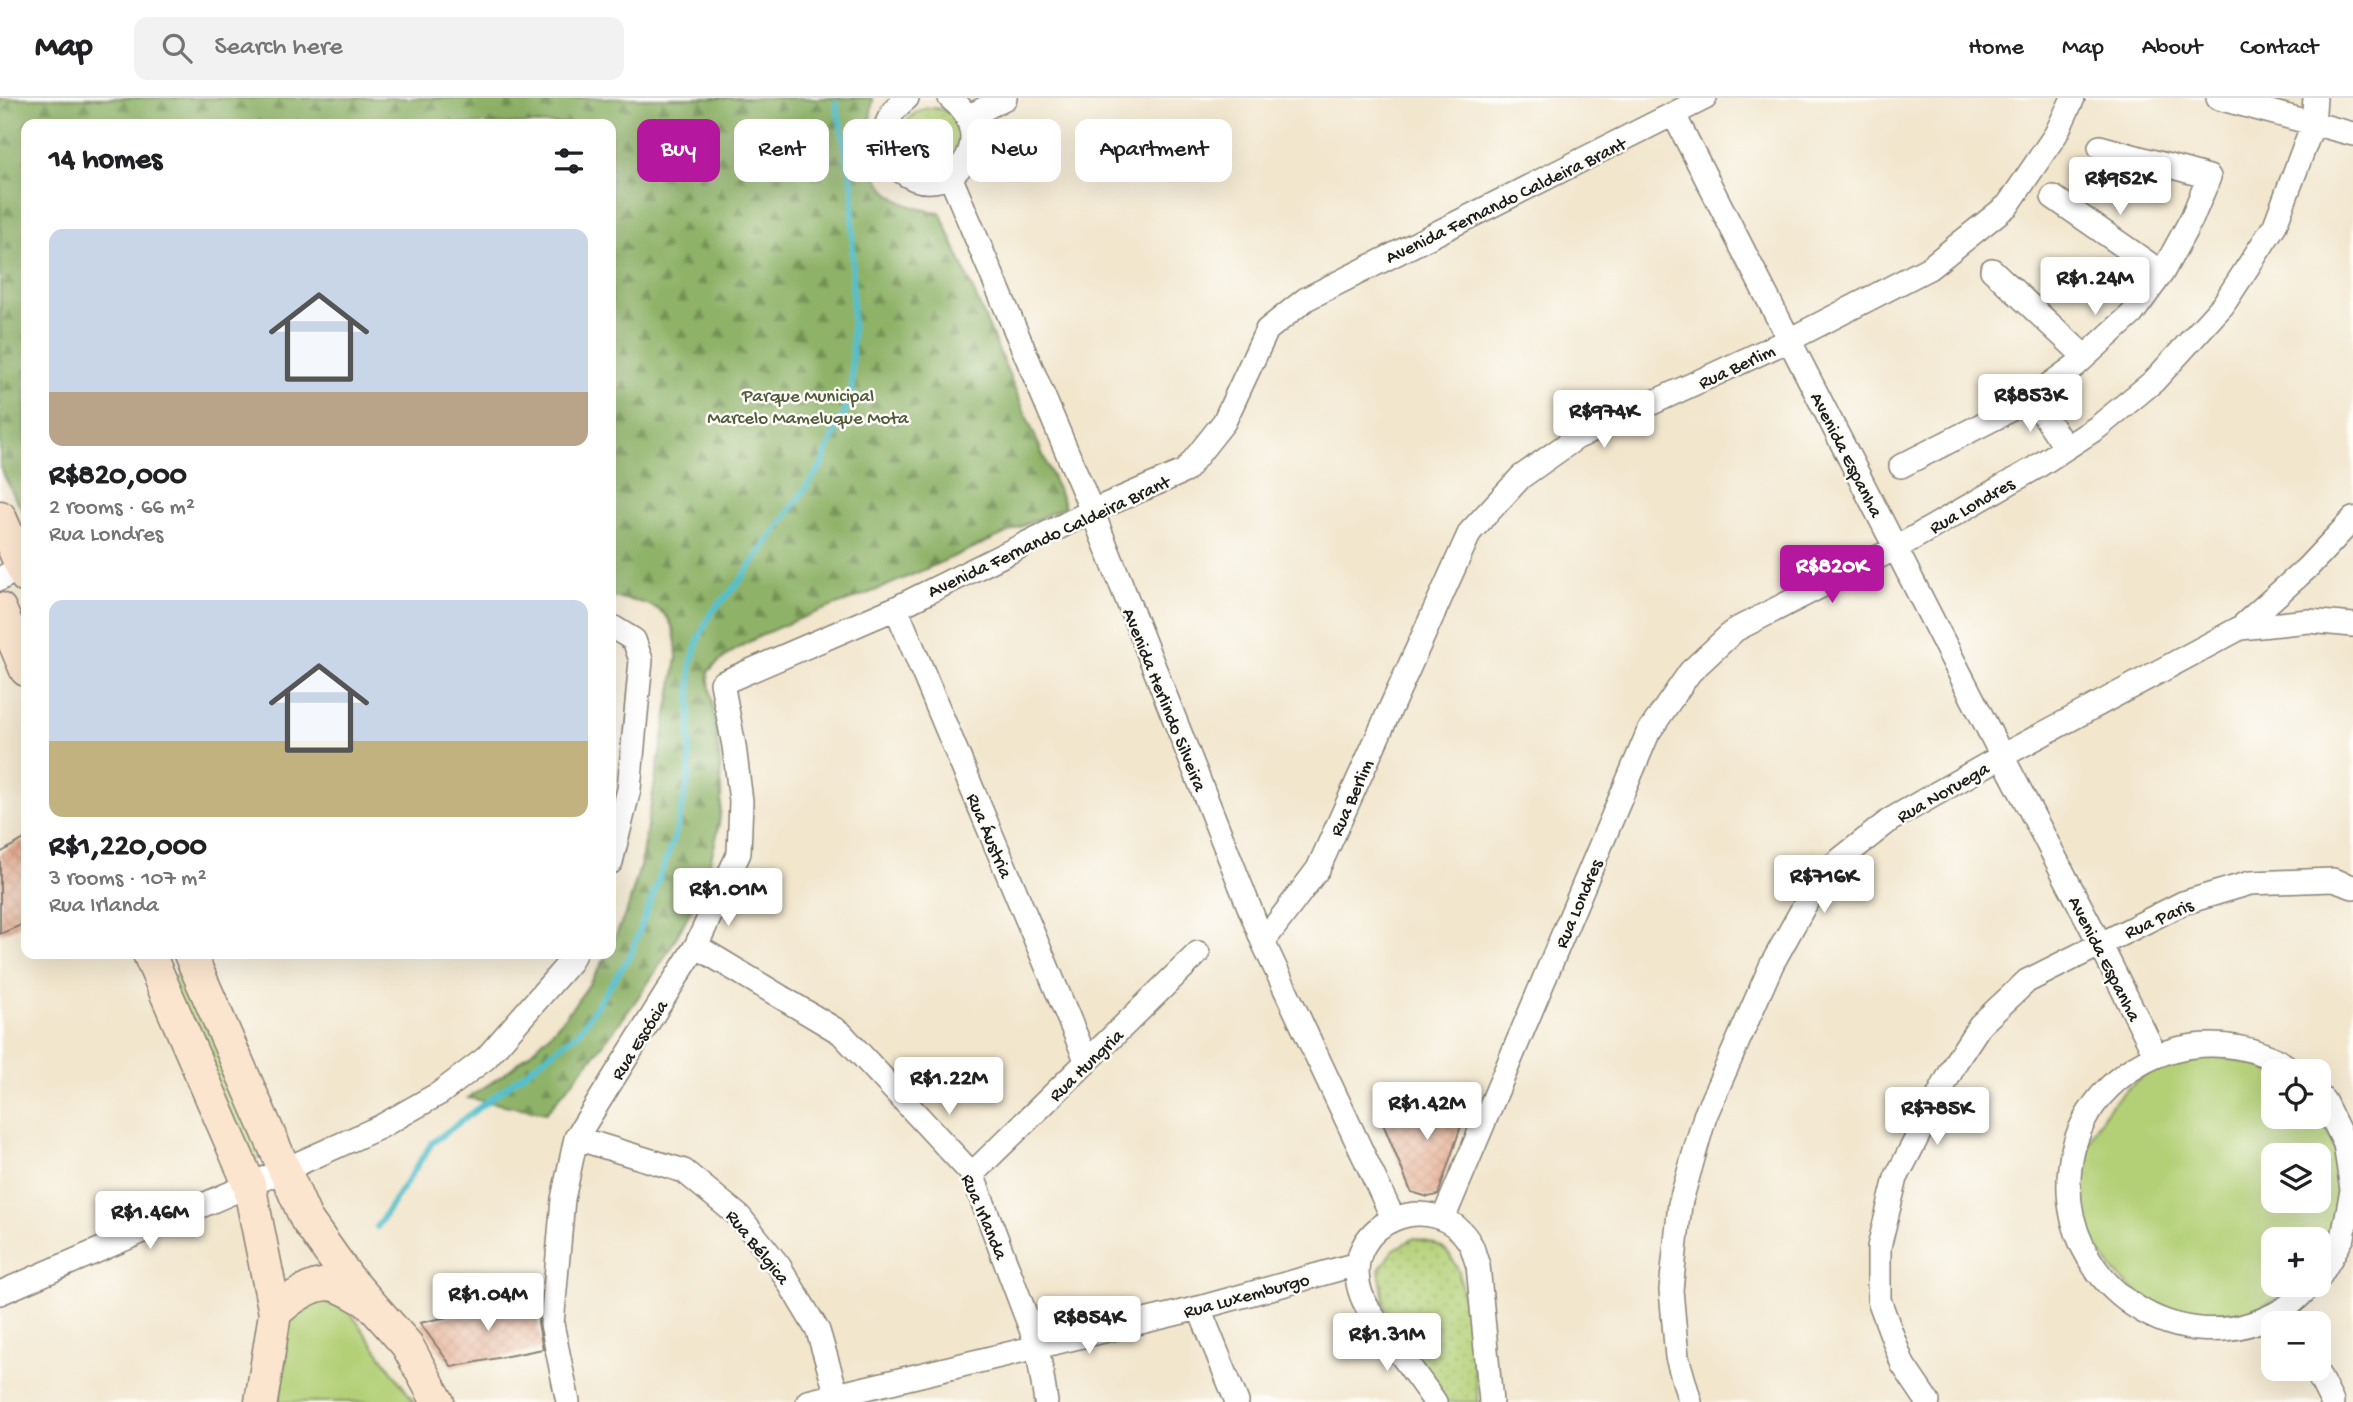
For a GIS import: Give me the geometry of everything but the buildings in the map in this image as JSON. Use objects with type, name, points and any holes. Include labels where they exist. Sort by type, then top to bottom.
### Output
[{"type":"street","points":[[888,119],[896,106],[907,98]]},
{"type":"street","points":[[953,173],[968,156],[972,144],[972,131],[960,105],[1005,98]]},
{"type":"street","name":"Avenida Fernando Caldeira Brant","points":[[722,683],[896,608],[1092,511],[1185,471],[1224,422],[1267,330],[1306,299],[1705,98]]},
{"type":"street","name":"Rua Berlim","points":[[1263,942],[1318,869],[1470,532],[1521,477],[1576,438],[1789,340],[1929,268],[2008,205],[2056,134],[2073,98]]},
{"type":"street","points":[[2218,98],[2353,134]]},
{"type":"street","name":"Rua Londres","points":[[1443,1219],[1648,733],[1690,672],[1735,630],[1896,548],[2098,427],[2154,382],[2223,305],[2275,225],[2313,124],[2315,98]]},
{"type":"street","name":"Avenida Espanha","points":[[1674,115],[2155,1055]]},
{"type":"street","points":[[1901,466],[2001,415],[2065,373],[2132,314],[2162,273],[2192,218],[2210,177],[2100,146]]},
{"type":"street","name":"Avenida Herlindo Silveira","points":[[953,182],[1092,511],[1263,942],[1393,1218]]},
{"type":"street","points":[[2053,197],[2162,273]]},
{"type":"street","points":[[1992,270],[2084,356]]},
{"type":"street","points":[[2031,396],[2066,447]]},
{"type":"street","points":[[0,517],[19,571]]},
{"type":"street","name":"Rua Noruega","points":[[1690,1402],[1677,1357],[1671,1290],[1680,1204],[1705,1115],[1772,964],[1822,874],[1889,820],[2240,628],[2307,568],[2353,519]]},
{"type":"street","name":"Rua Áustria","points":[[896,608],[1087,1062]]},
{"type":"street","points":[[0,609],[21,658]]},
{"type":"street","points":[[2240,628],[2309,621],[2353,625]]},
{"type":"street","points":[[616,629],[634,640],[642,660],[629,789],[616,842]]},
{"type":"street","name":"Rua Escócia","points":[[568,1402],[552,1324],[563,1199],[576,1138],[696,946],[738,853],[741,801],[722,683]]},
{"type":"street","name":"Rua Paris","points":[[1928,1402],[1903,1365],[1879,1300],[1879,1247],[1896,1178],[1956,1060],[1980,1025],[2027,981],[2183,903],[2250,883],[2333,880],[2353,887]]},
{"type":"street","name":"Rua Irlanda","points":[[696,946],[841,1033],[972,1174],[1037,1345],[1046,1402]]},
{"type":"street","name":"Rua Hungria","points":[[972,1174],[1198,953]]},
{"type":"street","points":[[151,959],[249,1184],[275,1312],[261,1402]]},
{"type":"street","points":[[192,959],[306,1219],[348,1278],[407,1345],[438,1402]]},
{"type":"street","points":[[0,1293],[380,1127],[440,1093],[486,1058],[572,959]]},
{"type":"street","points":[[2261,1322],[2203,1329],[2161,1321],[2124,1300],[2094,1270],[2075,1232],[2067,1190],[2073,1147],[2090,1108],[2118,1077],[2155,1055],[2200,1044],[2247,1048],[2269,1059]]},
{"type":"street","points":[[2331,1114],[2346,1143],[2352,1190],[2343,1237],[2331,1258]]},
{"type":"street","name":"Rua Bélgica","points":[[576,1138],[684,1171],[740,1217],[779,1266],[818,1331],[839,1398]]},
{"type":"street","points":[[1435,1402],[1365,1304],[1359,1290],[1357,1264],[1360,1251],[1373,1232],[1393,1218],[1414,1213],[1443,1219],[1455,1227],[1470,1244],[1478,1265],[1491,1402]]},
{"type":"street","name":"Rua Luxemburgo","points":[[808,1402],[839,1398],[1037,1345],[1199,1308],[1357,1264]]},
{"type":"street","points":[[275,1312],[291,1298],[312,1288],[333,1284],[369,1302]]},
{"type":"street","points":[[1199,1308],[1237,1402]]},
{"type":"street","points":[[2322,1381],[2332,1402]]},
{"type":"green space","name":"Parque Municipal Marcelo Mameluque Mota","points":[[0,98],[871,98],[870,119],[843,119],[843,182],[880,182],[899,200],[917,208],[940,212],[1065,507],[903,579],[788,623],[743,645],[708,672],[719,754],[721,804],[715,846],[701,887],[657,970],[630,1009],[546,1113],[468,1098],[508,1071],[541,1043],[578,1001],[604,959],[616,959],[616,935],[628,908],[640,866],[677,658],[676,641],[668,618],[651,606],[616,598],[616,119],[21,119],[21,506],[0,467]]},
{"type":"green space","points":[[938,108],[954,116],[962,132],[962,144],[953,161],[953,119],[908,119],[920,110]]},
{"type":"green space","points":[[188,970],[267,1156],[250,1161],[168,980]]},
{"type":"green space","points":[[2222,1057],[2261,1066],[2261,1129],[2328,1129],[2339,1168],[2339,1207],[2331,1238],[2331,1227],[2261,1227],[2261,1297],[2279,1297],[2252,1311],[2232,1317],[2178,1312],[2141,1295],[2113,1269],[2093,1237],[2083,1201],[2084,1163],[2097,1126],[2124,1092],[2136,1082],[2164,1065],[2189,1058]]},
{"type":"green space","points":[[1414,1238],[1442,1248],[1451,1257],[1459,1272],[1479,1402],[1446,1402],[1385,1308],[1379,1270],[1393,1250]]},
{"type":"green space","points":[[340,1298],[414,1402],[279,1402],[286,1356],[285,1318],[299,1305]]},
{"type":"waterway","points":[[377,1227],[432,1143],[579,1032],[630,956],[675,836],[689,778],[691,663],[699,638],[711,613],[740,581],[820,468],[852,395],[853,186],[836,103]]}]
